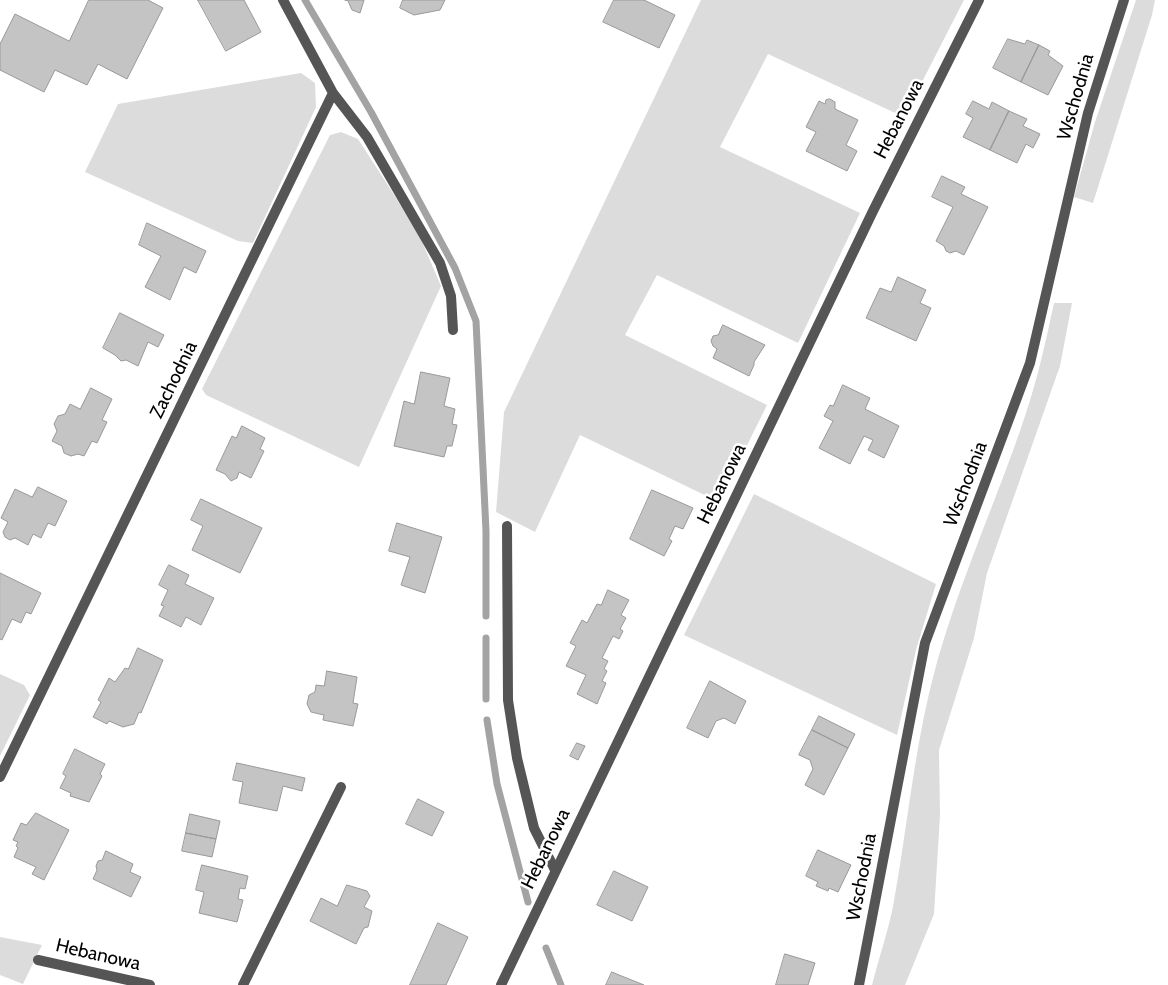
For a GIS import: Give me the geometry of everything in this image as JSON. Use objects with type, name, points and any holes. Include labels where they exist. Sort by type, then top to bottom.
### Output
[{"type":"street","points":[[283,0],[333,93],[368,137],[440,263],[452,296],[453,330]]},
{"type":"street","name":"Hebanowa","points":[[501,985],[873,211],[979,0]]},
{"type":"street","name":"Wschodnia","points":[[859,985],[925,643],[1030,362],[1088,113],[1124,0]]},
{"type":"street","name":"Zachodnia","points":[[0,777],[333,93]]},
{"type":"street","points":[[507,526],[508,700],[517,758],[534,828],[555,870]]},
{"type":"street","points":[[243,985],[341,787]]},
{"type":"street","name":"Hebanowa","points":[[38,960],[150,985]]},
{"type":"shaded area","points":[[701,0],[964,0],[904,117],[768,54],[720,147],[860,213],[798,343],[657,275],[625,335],[767,405],[719,502],[580,435],[535,532],[496,512],[504,412]]},
{"type":"shaded area","points":[[1136,0],[1155,0],[1152,15],[1093,203],[1074,197],[1095,122]]},
{"type":"shaded area","points":[[301,73],[315,83],[316,107],[253,243],[238,241],[85,172],[118,104]]},
{"type":"shaded area","points":[[341,132],[358,139],[420,237],[441,286],[359,467],[206,395],[202,389],[330,135]]},
{"type":"shaded area","points":[[1054,303],[1072,303],[1060,366],[987,573],[974,638],[939,750],[940,815],[934,914],[905,985],[872,985],[892,912],[917,753],[936,666],[956,602],[1026,413],[1045,345]]},
{"type":"shaded area","points":[[754,494],[936,584],[916,650],[897,735],[684,635]]},
{"type":"shaded area","points":[[0,674],[24,685],[30,695],[0,756]]},
{"type":"shaded area","points":[[0,937],[42,945],[23,984],[0,975]]},
{"type":"building","points":[[89,0],[148,0],[163,8],[127,79],[98,64],[87,85],[55,70],[44,92],[0,70],[0,44],[15,14],[69,41]]},
{"type":"building","points":[[198,0],[244,0],[261,32],[226,51]]},
{"type":"building","points":[[345,0],[364,0],[360,13],[352,10],[348,1]]},
{"type":"building","points":[[403,0],[445,0],[440,10],[414,15],[400,8]]},
{"type":"building","points":[[614,0],[644,0],[675,15],[659,48],[603,22]]},
{"type":"building","points":[[1008,39],[1025,44],[1027,40],[1039,45],[1021,82],[993,68]]},
{"type":"building","points":[[1039,45],[1050,51],[1048,55],[1063,66],[1048,95],[1021,82]]},
{"type":"building","points":[[830,99],[835,102],[835,109],[858,120],[846,145],[857,151],[847,171],[806,151],[816,132],[806,127],[819,101],[825,104],[826,100]]},
{"type":"building","points":[[973,101],[989,109],[992,102],[1009,111],[990,150],[963,137],[973,118],[966,114]]},
{"type":"building","points":[[1009,111],[1027,119],[1023,126],[1040,134],[1033,148],[1026,144],[1017,163],[990,150]]},
{"type":"building","points":[[942,176],[965,187],[961,194],[988,207],[964,255],[956,251],[950,253],[946,251],[944,246],[936,241],[953,207],[932,197]]},
{"type":"building","points":[[147,223],[206,251],[196,273],[184,267],[170,300],[145,287],[161,256],[139,245]]},
{"type":"building","points":[[898,277],[926,290],[920,303],[931,308],[916,341],[866,318],[880,288],[891,292]]},
{"type":"building","points":[[120,313],[164,335],[158,347],[148,342],[138,366],[126,360],[121,361],[103,348]]},
{"type":"building","points":[[723,325],[765,345],[754,362],[749,376],[713,358],[717,349],[711,341],[713,336],[718,335]]},
{"type":"building","points":[[421,372],[450,378],[444,406],[455,409],[452,424],[457,425],[452,446],[447,446],[444,457],[394,446],[404,401],[414,404]]},
{"type":"building","points":[[843,385],[870,398],[865,409],[899,426],[884,458],[868,450],[873,440],[864,436],[850,464],[819,448],[833,421],[824,416],[830,405],[833,406]]},
{"type":"building","points":[[91,388],[112,399],[102,420],[107,422],[97,443],[92,441],[84,456],[78,454],[71,456],[64,453],[62,446],[52,441],[57,431],[54,424],[58,416],[65,414],[70,404],[80,409]]},
{"type":"building","points":[[242,426],[265,438],[260,449],[264,451],[251,478],[239,472],[237,478],[231,481],[225,474],[216,470],[232,436],[236,438]]},
{"type":"building","points":[[38,487],[67,501],[55,526],[48,523],[41,538],[33,534],[28,545],[15,538],[10,540],[5,537],[3,532],[8,522],[1,518],[15,489],[32,497]]},
{"type":"building","points":[[652,490],[693,508],[683,529],[675,526],[669,539],[672,541],[664,556],[630,539]]},
{"type":"building","points":[[201,499],[262,528],[240,573],[192,550],[203,526],[191,520]]},
{"type":"building","points":[[397,523],[442,537],[425,593],[401,585],[410,557],[389,551]]},
{"type":"building","points":[[169,565],[189,575],[185,584],[214,598],[201,625],[186,617],[181,627],[159,616],[164,606],[161,605],[168,590],[159,585]]},
{"type":"building","points":[[0,573],[41,593],[31,614],[26,612],[21,623],[12,619],[2,640],[0,639]]},
{"type":"building","points":[[608,590],[629,600],[621,615],[626,618],[620,629],[623,631],[619,639],[613,636],[602,658],[608,661],[604,669],[607,671],[602,681],[606,683],[597,704],[577,694],[586,675],[566,666],[576,646],[570,643],[582,620],[587,623],[597,604],[601,605]]},
{"type":"building","points":[[138,648],[163,660],[141,713],[139,712],[134,724],[123,727],[109,721],[107,724],[93,717],[101,702],[98,700],[109,678],[115,682],[125,668],[128,669]]},
{"type":"building","points":[[327,671],[357,677],[353,703],[358,704],[353,726],[323,720],[324,715],[311,712],[307,704],[309,695],[315,692],[316,685],[324,686]]},
{"type":"building","points":[[710,681],[746,701],[735,724],[724,718],[716,721],[708,738],[687,728]]},
{"type":"building","points":[[819,716],[855,734],[848,748],[812,730]]},
{"type":"building","points":[[812,730],[848,748],[824,795],[805,785],[813,769],[810,760],[799,755]]},
{"type":"building","points":[[577,743],[585,746],[578,760],[570,756]]},
{"type":"building","points":[[75,749],[105,764],[100,774],[102,776],[89,802],[70,796],[71,793],[60,788],[66,776],[63,774]]},
{"type":"building","points":[[237,763],[305,778],[302,791],[283,786],[277,811],[239,803],[243,782],[233,780]]},
{"type":"building","points":[[418,799],[444,812],[432,836],[406,824]]},
{"type":"building","points":[[36,813],[69,830],[44,880],[32,874],[36,867],[14,857],[18,848],[16,846],[18,842],[13,840],[21,823],[26,825]]},
{"type":"building","points":[[190,814],[220,821],[216,839],[186,833]]},
{"type":"building","points":[[186,833],[216,839],[212,857],[182,851]]},
{"type":"building","points":[[818,850],[851,865],[838,892],[829,888],[828,891],[816,886],[818,882],[806,876]]},
{"type":"building","points":[[106,851],[133,864],[130,872],[141,877],[131,897],[93,879],[98,861],[102,860]]},
{"type":"building","points":[[202,865],[248,876],[245,889],[240,888],[238,899],[243,900],[237,922],[199,913],[204,892],[196,890]]},
{"type":"building","points":[[614,871],[648,887],[632,921],[597,905]]},
{"type":"building","points":[[347,885],[367,891],[370,896],[364,907],[372,911],[368,927],[364,928],[356,944],[310,921],[321,898],[337,906]]},
{"type":"building","points":[[438,923],[468,937],[446,985],[410,985]]},
{"type":"building","points":[[785,954],[815,963],[808,985],[776,985]]},
{"type":"building","points":[[612,972],[619,975],[644,985],[606,985]]},
{"type":"waterway","points":[[305,0],[371,112],[455,268],[476,321],[486,531],[486,616]]},
{"type":"waterway","points":[[486,638],[486,699]]},
{"type":"waterway","points":[[487,720],[497,784],[528,902]]},
{"type":"waterway","points":[[546,948],[561,985]]}]
